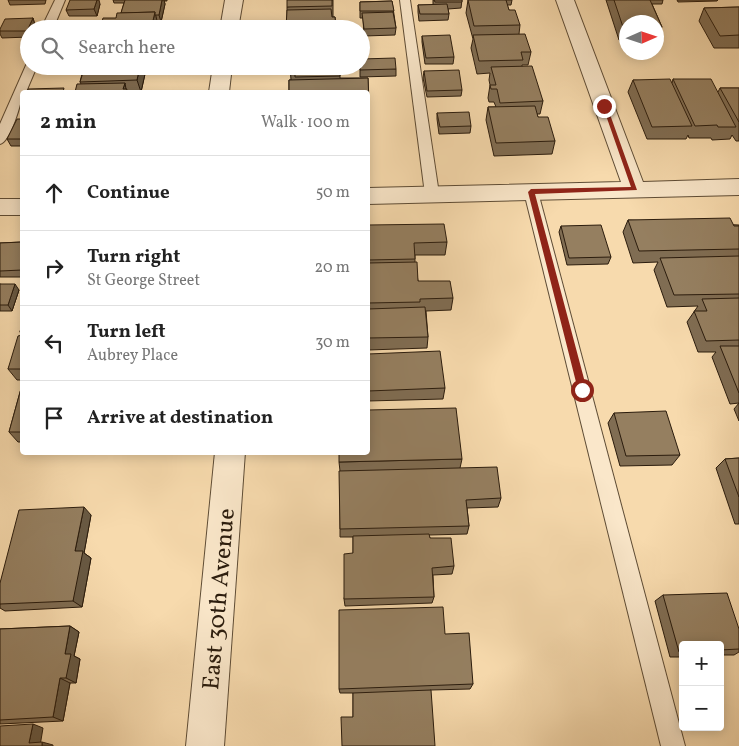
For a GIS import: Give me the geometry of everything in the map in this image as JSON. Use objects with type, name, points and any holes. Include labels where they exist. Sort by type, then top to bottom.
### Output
[{"type":"street","points":[[231,20],[234,0]]},
{"type":"street","points":[[565,0],[635,189]]},
{"type":"street","points":[[219,90],[222,75]]},
{"type":"street","points":[[370,196],[739,187]]},
{"type":"street","points":[[0,207],[20,206]]},
{"type":"street","name":"East 30th Avenue","points":[[206,746],[230,455]]},
{"type":"lane","points":[[51,20],[60,0]]},
{"type":"lane","points":[[405,0],[432,194]]},
{"type":"lane","points":[[21,90],[27,75]]},
{"type":"lane","points":[[0,140],[20,92]]},
{"type":"lane","points":[[531,192],[673,746]]},
{"type":"building","points":[[70,0],[97,0],[94,9],[66,10]]},
{"type":"building","points":[[125,0],[162,0],[159,15],[155,15],[155,12],[121,13]]},
{"type":"building","points":[[287,0],[332,0],[332,6],[287,7]]},
{"type":"building","points":[[434,0],[462,0],[462,2],[435,2]]},
{"type":"building","points":[[468,0],[506,0],[509,10],[515,10],[520,25],[474,26]]},
{"type":"building","points":[[614,0],[650,0],[657,15],[619,15]]},
{"type":"building","points":[[392,1],[394,11],[360,11],[360,2]]},
{"type":"building","points":[[447,4],[449,14],[420,14],[418,5]]},
{"type":"building","points":[[739,7],[739,35],[720,36],[704,8]]},
{"type":"building","points":[[331,9],[332,17],[335,17],[335,20],[286,20],[287,10]]},
{"type":"building","points":[[155,12],[153,20],[102,20],[103,18],[116,18],[117,13]]},
{"type":"building","points":[[393,12],[396,28],[370,29],[370,20],[363,20],[362,13]]},
{"type":"building","points":[[33,18],[32,20],[20,20],[20,31],[0,31],[5,19]]},
{"type":"building","points":[[525,34],[531,52],[521,52],[523,60],[479,61],[473,35]]},
{"type":"building","points":[[450,35],[454,57],[426,58],[422,36]]},
{"type":"building","points":[[395,58],[396,69],[370,70],[370,59]]},
{"type":"building","points":[[532,66],[543,101],[500,103],[497,89],[491,89],[490,85],[496,85],[491,67]]},
{"type":"building","points":[[459,70],[462,90],[427,91],[424,71]]},
{"type":"building","points":[[82,75],[138,75],[137,80],[80,82]]},
{"type":"building","points":[[295,75],[340,76],[295,77]]},
{"type":"building","points":[[368,78],[368,90],[289,90],[289,80]]},
{"type":"building","points":[[670,79],[692,126],[652,127],[633,80]]},
{"type":"building","points":[[673,79],[711,79],[736,127],[718,127],[717,125],[695,126]]},
{"type":"building","points":[[125,83],[123,89],[127,89],[76,90],[77,84]]},
{"type":"building","points":[[64,88],[64,90],[28,89]]},
{"type":"building","points":[[720,88],[739,88],[739,122]]},
{"type":"building","points":[[535,106],[538,117],[548,117],[555,141],[496,143],[488,107]]},
{"type":"building","points":[[469,112],[471,126],[440,127],[437,113]]},
{"type":"building","points":[[17,119],[20,119],[20,139],[7,139]]},
{"type":"building","points":[[730,218],[734,226],[739,226],[739,249],[639,251],[628,220]]},
{"type":"building","points":[[444,224],[447,242],[414,243],[415,259],[370,260],[370,225]]},
{"type":"building","points":[[601,225],[611,257],[569,258],[561,226]]},
{"type":"building","points":[[20,242],[20,270],[0,271],[0,243]]},
{"type":"building","points":[[739,256],[739,294],[674,295],[660,258]]},
{"type":"building","points":[[417,262],[418,281],[450,281],[453,298],[420,299],[420,302],[370,303],[370,263]]},
{"type":"building","points":[[0,284],[15,284],[8,305],[0,305]]},
{"type":"building","points":[[739,298],[739,340],[706,341],[694,311],[707,311],[702,299]]},
{"type":"building","points":[[425,307],[428,337],[370,338],[370,309]]},
{"type":"building","points":[[18,336],[20,336],[20,369],[8,369]]},
{"type":"building","points":[[720,346],[739,346],[739,393]]},
{"type":"building","points":[[440,351],[445,388],[370,391],[370,354]]},
{"type":"building","points":[[20,392],[20,432],[9,432]]},
{"type":"building","points":[[456,408],[462,459],[339,462],[339,455],[370,455],[370,410]]},
{"type":"building","points":[[666,411],[680,455],[626,456],[614,413]]},
{"type":"building","points":[[739,458],[739,497],[725,459]]},
{"type":"building","points":[[497,467],[501,498],[466,500],[469,526],[340,529],[339,471]]},
{"type":"building","points":[[84,507],[75,551],[83,551],[73,601],[0,604],[0,583],[19,510]]},
{"type":"building","points":[[429,534],[430,538],[451,538],[454,566],[432,568],[434,597],[344,599],[344,554],[353,553],[353,536]]},
{"type":"building","points":[[727,593],[739,629],[739,649],[724,650],[724,641],[679,641],[679,652],[663,595]]},
{"type":"building","points":[[443,607],[445,634],[469,633],[473,684],[339,689],[339,610]]},
{"type":"building","points":[[70,626],[65,654],[71,654],[66,678],[60,678],[53,717],[0,720],[0,629]]},
{"type":"building","points":[[431,690],[435,746],[342,746],[341,717],[353,717],[353,693]]},
{"type":"building","points":[[33,724],[29,743],[42,742],[42,746],[0,746],[0,726]]},
{"type":"route","points":[[582,390],[531,192],[635,189],[604,106]]}]
